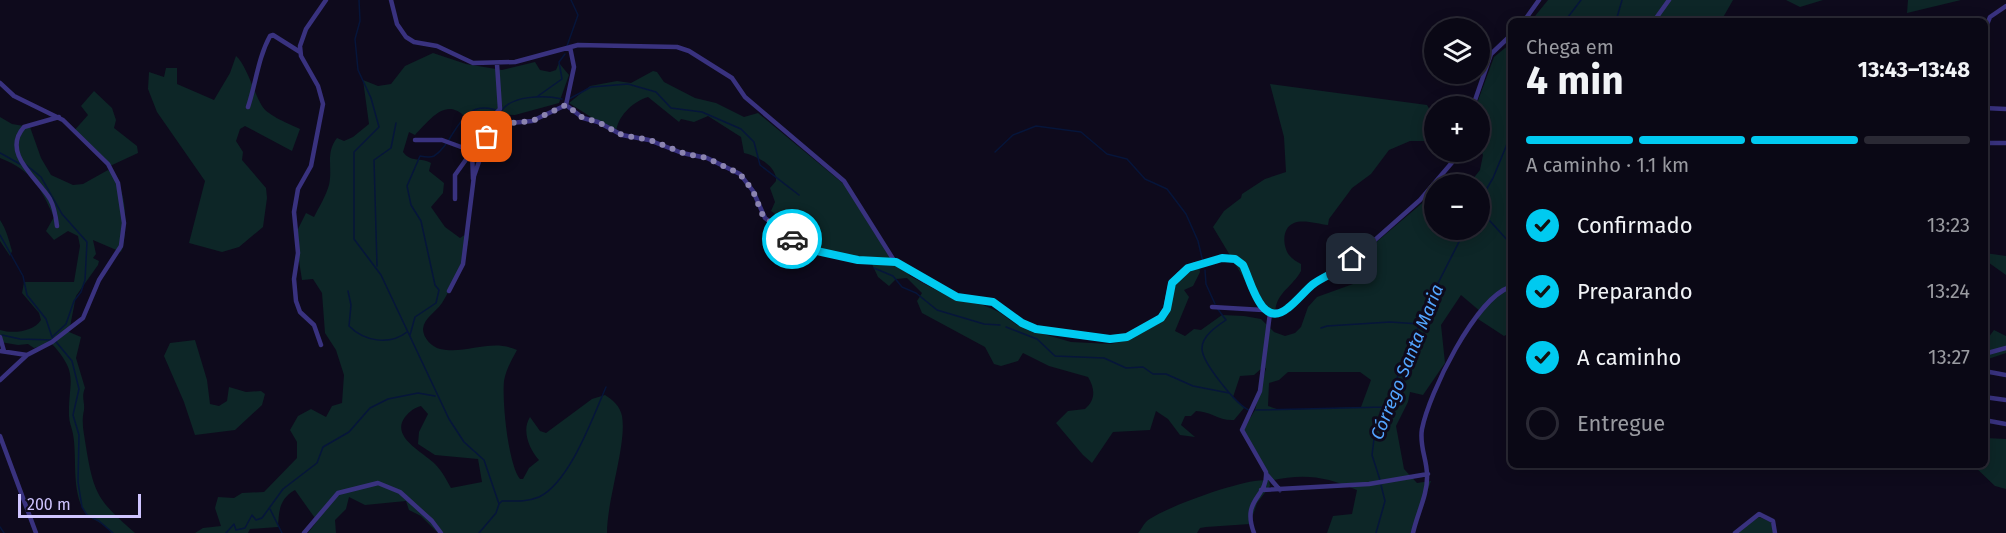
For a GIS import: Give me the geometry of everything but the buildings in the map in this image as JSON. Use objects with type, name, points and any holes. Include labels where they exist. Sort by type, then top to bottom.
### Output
[{"type":"street","points":[[300,52],[306,29],[326,0]]},
{"type":"street","points":[[391,0],[399,30],[410,40],[437,46],[472,63],[497,64],[521,61],[584,44],[681,48],[732,78],[745,97],[844,181],[896,262],[953,296],[989,300],[1027,326],[1049,332],[1110,339],[1127,337],[1164,316],[1170,286],[1179,274],[1194,264],[1222,258],[1235,259],[1243,265],[1259,305],[1269,312]]},
{"type":"street","points":[[1526,18],[1539,0]]},
{"type":"street","points":[[1656,18],[1669,0]]},
{"type":"street","points":[[1988,22],[1990,17],[2006,6]]},
{"type":"street","points":[[249,107],[258,76],[260,58],[270,36],[273,35],[300,52],[320,91],[323,104],[311,163],[296,198],[294,217],[298,253],[294,286],[297,306],[314,325],[321,345]]},
{"type":"street","points":[[1476,96],[1491,54],[1508,38]]},
{"type":"street","points":[[566,105],[574,67],[570,47]]},
{"type":"street","points":[[455,199],[455,175],[472,151],[486,123],[500,109],[497,64]]},
{"type":"street","points":[[0,84],[14,96],[58,117],[112,171],[123,201],[124,229],[121,246],[99,280],[85,315],[55,340],[27,355],[0,380]]},
{"type":"street","points":[[473,181],[493,128],[502,123],[532,121],[566,105]]},
{"type":"street","points":[[566,105],[583,118],[598,122],[622,135],[650,140],[686,154],[707,158],[740,174],[753,191],[765,218],[803,247],[858,260],[896,262]]},
{"type":"street","points":[[1988,108],[2006,109]]},
{"type":"street","points":[[57,226],[50,199],[33,175],[20,162],[16,141],[24,127],[58,117]]},
{"type":"street","points":[[415,140],[442,140],[472,151]]},
{"type":"street","points":[[1988,143],[2006,144]]},
{"type":"street","points":[[449,291],[463,264],[469,234],[473,181],[472,151]]},
{"type":"street","points":[[1212,307],[1269,312],[1285,310],[1312,285],[1341,270],[1420,200],[1452,162]]},
{"type":"street","points":[[1413,533],[1428,474],[1421,446],[1422,429],[1431,405],[1474,319],[1491,297],[1508,288]]},
{"type":"street","points":[[1269,312],[1262,384],[1242,430],[1267,475],[1280,490]]},
{"type":"street","points":[[0,337],[2,351],[27,355]]},
{"type":"street","points":[[1988,353],[2006,348]]},
{"type":"street","points":[[1988,372],[2006,375]]},
{"type":"street","points":[[1988,398],[2006,400]]},
{"type":"street","points":[[1988,421],[2006,424]]},
{"type":"street","points":[[0,436],[36,533]]},
{"type":"street","points":[[1261,490],[1379,483],[1428,474]]},
{"type":"street","points":[[1254,533],[1250,509],[1267,475]]},
{"type":"street","points":[[304,533],[338,493],[378,483],[400,492],[432,520],[441,533]]},
{"type":"street","points":[[1735,533],[1759,514],[1773,520],[1775,533]]},
{"type":"green space","points":[[1548,0],[1733,0],[1723,18],[1533,18]]},
{"type":"green space","points":[[1786,0],[1823,0],[1800,7]]},
{"type":"green space","points":[[1908,0],[1961,0],[1907,13]]},
{"type":"green space","points":[[1508,46],[1508,334],[1504,336],[1478,319],[1481,312],[1461,295],[1441,325],[1445,363],[1423,395],[1410,392],[1408,402],[1396,426],[1404,469],[1417,483],[1431,481],[1412,533],[1327,533],[1333,516],[1352,514],[1357,490],[1324,479],[1293,477],[1269,481],[1270,486],[1257,503],[1250,524],[1200,528],[1197,533],[1138,533],[1146,522],[1168,509],[1226,488],[1244,483],[1268,481],[1243,430],[1255,410],[1266,368],[1262,368],[1254,375],[1240,376],[1233,397],[1244,408],[1234,420],[1196,411],[1191,416],[1185,416],[1181,425],[1195,437],[1180,435],[1168,419],[1156,411],[1150,430],[1113,432],[1092,463],[1056,423],[1068,411],[1085,409],[1089,405],[1093,394],[1088,377],[1049,366],[1023,353],[1018,361],[1001,366],[994,364],[985,347],[922,313],[917,301],[922,293],[907,278],[896,279],[889,286],[878,277],[872,264],[823,251],[809,257],[794,242],[771,227],[778,222],[778,216],[771,211],[775,202],[770,188],[776,181],[775,176],[765,162],[744,153],[741,137],[708,116],[694,122],[681,119],[679,122],[648,97],[636,102],[626,111],[619,121],[616,133],[569,103],[590,86],[617,81],[631,83],[653,71],[657,72],[664,82],[695,98],[716,103],[744,117],[758,113],[845,185],[875,234],[910,276],[955,300],[983,305],[999,312],[1017,325],[1071,342],[1111,344],[1128,340],[1158,324],[1168,311],[1170,290],[1175,282],[1199,266],[1200,272],[1193,286],[1184,290],[1189,297],[1175,331],[1185,336],[1194,329],[1201,330],[1222,315],[1261,319],[1274,332],[1285,336],[1295,333],[1301,327],[1308,307],[1317,297],[1353,284],[1361,275],[1374,244],[1424,202],[1424,240],[1490,240],[1490,174],[1477,174],[1482,162],[1490,162],[1490,96],[1480,96],[1484,84],[1490,84],[1490,68],[1494,57]],"holes":[[[1288,372],[1360,372],[1371,380],[1361,407],[1280,410],[1268,406],[1269,383],[1279,380]]]},
{"type":"green space","points":[[433,53],[466,64],[502,70],[535,62],[540,70],[550,72],[556,70],[559,63],[569,75],[559,103],[515,115],[482,114],[466,118],[452,109],[445,110],[432,117],[415,135],[409,132],[403,152],[409,158],[431,163],[429,171],[444,183],[443,193],[431,207],[445,227],[460,238],[469,232],[467,248],[451,288],[424,325],[426,339],[440,349],[459,350],[498,346],[517,350],[506,373],[504,390],[509,447],[520,479],[523,479],[529,468],[539,460],[528,440],[526,428],[530,417],[540,431],[546,433],[592,399],[605,395],[620,409],[623,428],[622,441],[607,533],[438,533],[421,516],[409,510],[406,501],[365,505],[349,497],[346,509],[335,520],[336,533],[308,533],[317,521],[295,490],[283,501],[278,527],[250,529],[248,533],[195,533],[203,528],[221,526],[215,508],[218,497],[234,498],[242,493],[264,492],[297,458],[297,442],[290,430],[298,416],[311,409],[326,417],[332,406],[342,403],[344,375],[336,350],[325,333],[322,293],[313,279],[302,280],[295,235],[306,213],[314,217],[326,193],[330,179],[331,149],[337,138],[344,141],[369,124],[363,80],[378,86],[391,84],[405,66]],"holes":[[[421,406],[428,414],[419,432],[418,444],[435,455],[478,459],[482,482],[451,488],[444,475],[430,459],[405,437],[401,424],[405,417]]]},
{"type":"green space","points":[[236,56],[243,65],[265,110],[300,129],[292,151],[245,126],[240,129],[236,141],[243,152],[242,160],[266,188],[263,227],[239,247],[222,252],[189,243],[205,181],[157,112],[148,89],[149,72],[164,77],[166,68],[177,68],[177,84],[214,100],[230,73]]},
{"type":"green space","points":[[1270,84],[1424,105],[1424,141],[1410,141],[1389,150],[1371,174],[1352,188],[1329,219],[1328,225],[1302,221],[1290,225],[1287,229],[1284,238],[1285,247],[1290,256],[1301,264],[1301,271],[1280,297],[1276,317],[1261,307],[1213,227],[1224,211],[1241,198],[1242,194],[1265,179],[1286,172],[1284,137]]},
{"type":"green space","points":[[94,91],[112,108],[116,120],[114,128],[137,146],[138,153],[110,166],[73,132],[88,115],[81,106]]},
{"type":"green space","points":[[0,117],[12,124],[30,127],[41,158],[51,175],[73,185],[83,184],[108,170],[115,177],[123,196],[125,228],[123,247],[121,252],[93,240],[96,254],[93,258],[99,261],[98,265],[76,296],[69,332],[81,337],[76,358],[85,388],[83,428],[92,477],[106,505],[135,533],[111,533],[104,525],[88,515],[82,507],[77,490],[73,432],[69,418],[71,378],[61,355],[52,344],[34,348],[28,344],[0,342],[0,330],[22,331],[33,327],[41,320],[39,313],[22,293],[24,282],[74,282],[80,246],[78,236],[68,231],[54,240],[46,231],[54,217],[34,181],[20,168],[0,158]]},
{"type":"green space","points":[[0,220],[11,247],[10,256],[0,241]]},
{"type":"green space","points":[[1988,253],[2006,256],[2006,275],[1988,262]]},
{"type":"green space","points":[[1994,330],[2006,336],[2006,353],[1988,359],[1988,338]]},
{"type":"green space","points":[[195,340],[207,380],[210,404],[219,406],[227,401],[229,387],[246,392],[261,391],[265,394],[262,405],[235,430],[195,435],[184,402],[164,356],[170,343]]},
{"type":"green space","points":[[1988,438],[2006,439],[2006,489],[1995,486],[1976,468],[1988,468]]},
{"type":"green space","points":[[1759,517],[1771,522],[1775,533],[1736,533]]},
{"type":"waterway","points":[[359,0],[360,21],[355,39],[358,70],[371,98],[379,127],[354,152],[354,239],[381,275],[449,419],[464,442],[484,460],[499,504],[496,513],[479,533]]},
{"type":"waterway","points":[[567,46],[578,15],[571,0]]},
{"type":"waterway","name":"Córrego Santa Maria","points":[[1567,18],[1581,0]]},
{"type":"waterway","points":[[1617,18],[1622,0]]},
{"type":"waterway","points":[[538,96],[562,79],[559,62],[565,54]]},
{"type":"waterway","points":[[569,99],[591,87],[628,84],[656,92],[671,108],[702,112],[741,129],[754,142],[760,165],[799,195]]},
{"type":"waterway","points":[[410,335],[415,317],[436,303],[439,290],[435,285],[421,221],[411,205],[407,186],[420,156],[434,156],[442,149],[467,114],[476,109],[487,108],[501,112],[506,106],[520,99],[538,97],[562,99]]},
{"type":"waterway","points":[[377,266],[374,160],[391,148],[396,123]]},
{"type":"waterway","points":[[995,152],[1013,135],[1036,126],[1081,132],[1107,154],[1127,159],[1145,179],[1167,189],[1186,214],[1198,241],[1203,262]]},
{"type":"waterway","name":"Córrego Santa Maria","points":[[1490,183],[1508,142]]},
{"type":"waterway","points":[[0,153],[20,164]]},
{"type":"waterway","points":[[25,164],[41,177],[62,214],[87,242],[85,280],[81,292],[74,301],[66,324],[52,337]]},
{"type":"waterway","points":[[1490,221],[1508,241]]},
{"type":"waterway","points":[[0,235],[23,276],[27,295],[46,319],[52,337],[72,361],[79,389],[73,415],[79,435],[78,482],[82,507],[87,515],[99,521],[113,533]]},
{"type":"waterway","name":"Córrego Santa Maria","points":[[1380,480],[1372,455],[1375,431],[1430,299],[1460,240]]},
{"type":"waterway","points":[[874,268],[893,276],[902,287],[916,293],[937,310],[984,324],[1000,325]]},
{"type":"waterway","points":[[1205,270],[1206,284],[1215,304]]},
{"type":"waterway","points":[[348,291],[351,305],[349,326],[355,331],[377,340],[392,339],[407,332]]},
{"type":"waterway","points":[[1217,308],[1226,320],[1204,339],[1203,354],[1221,382],[1236,400],[1249,410]]},
{"type":"waterway","points":[[1321,328],[1390,322],[1420,324]]},
{"type":"waterway","points":[[1006,327],[1037,339],[1055,356],[1104,358],[1126,368],[1143,367],[1153,374],[1166,374],[1193,386],[1229,393]]},
{"type":"waterway","points":[[2,335],[20,339],[53,340]]},
{"type":"waterway","points":[[499,504],[502,501],[521,501],[539,497],[561,478],[579,448],[606,387]]},
{"type":"waterway","name":"Córrego Santa Maria","points":[[226,533],[234,524],[236,530],[245,528],[252,515],[256,520],[262,518],[283,489],[317,463],[323,447],[349,432],[370,408],[388,399],[418,393],[435,396]]},
{"type":"waterway","points":[[1256,410],[1385,407]]},
{"type":"waterway","name":"Córrego Santa Maria","points":[[1376,533],[1385,501],[1381,485]]},
{"type":"waterway","points":[[270,509],[282,533]]},
{"type":"waterway","points":[[0,527],[4,533]]},
{"type":"way so far","points":[[487,137],[499,124],[532,121],[566,105],[583,118],[598,122],[624,136],[650,140],[686,154],[707,158],[740,174],[753,191],[763,216],[792,239]]},
{"type":"route","points":[[792,239],[798,245],[812,250],[858,260],[896,262],[925,281],[957,297],[993,302],[1022,323],[1036,329],[1114,339],[1132,335],[1164,316],[1172,283],[1179,274],[1194,264],[1222,258],[1235,259],[1243,265],[1259,305],[1268,312],[1278,313],[1288,309],[1312,285],[1338,272],[1352,259]]}]
